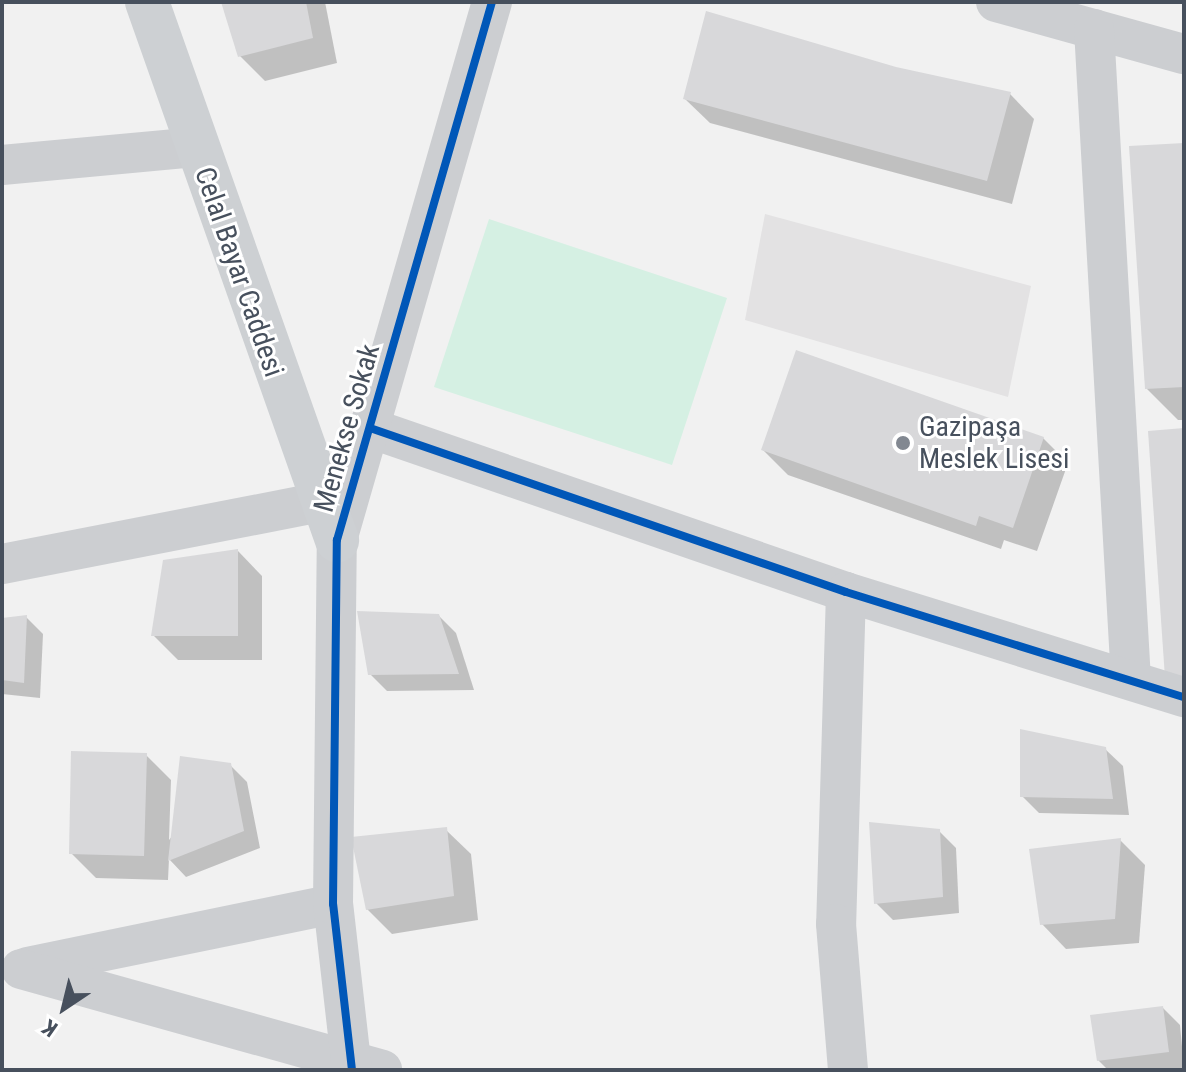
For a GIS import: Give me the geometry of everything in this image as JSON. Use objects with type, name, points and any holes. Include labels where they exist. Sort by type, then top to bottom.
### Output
[{"type":"street","name":"Celal Bayar Caddesi","points":[[147,2],[195,147],[328,521]]},
{"type":"street","name":"Menekse Sokak","points":[[362,1066],[333,904],[328,521],[370,428],[492,2]]},
{"type":"street","points":[[996,2],[1184,54]]},
{"type":"street","points":[[1094,29],[1131,680]]},
{"type":"street","points":[[2,165],[195,147]]},
{"type":"street","points":[[370,428],[846,592],[1184,697]]},
{"type":"street","points":[[2,564],[328,521]]},
{"type":"street","points":[[846,592],[836,924],[848,1070]]},
{"type":"street","points":[[11,971],[333,904]]},
{"type":"street","points":[[11,971],[362,1066]]},
{"type":"shaded area","points":[[765,214],[1031,286],[1008,397],[745,320]]},
{"type":"green space","points":[[489,219],[727,298],[672,465],[434,387]]},
{"type":"building","points":[[221,2],[306,2],[313,38],[238,57]]},
{"type":"building","points":[[706,11],[896,67],[1011,92],[987,181],[683,99]]},
{"type":"building","points":[[1184,143],[1184,387],[1145,389],[1129,146]]},
{"type":"building","name":"Gazipaşa Meslek Lisesi","points":[[796,350],[1044,437],[1013,528],[979,516],[976,526],[761,450]]},
{"type":"building","points":[[1184,428],[1184,676],[1165,678],[1148,431]]},
{"type":"building","points":[[238,549],[238,636],[151,636],[163,560]]},
{"type":"building","points":[[357,611],[439,614],[459,674],[368,675]]},
{"type":"building","points":[[27,615],[24,683],[2,680],[2,618]]},
{"type":"building","points":[[1020,729],[1106,747],[1113,799],[1020,797]]},
{"type":"building","points":[[71,751],[147,753],[144,856],[69,854]]},
{"type":"building","points":[[180,756],[231,763],[244,831],[168,861]]},
{"type":"building","points":[[869,822],[940,829],[943,897],[874,904]]},
{"type":"building","points":[[447,827],[454,896],[366,910],[351,837]]},
{"type":"building","points":[[1121,838],[1115,919],[1040,925],[1029,849]]},
{"type":"building","points":[[1163,1006],[1169,1052],[1097,1061],[1090,1015]]},
{"type":"cycle path","points":[[352,1070],[333,904],[337,540],[492,2]]},
{"type":"cycle path","points":[[370,428],[846,592],[1184,697]]},
{"type":"place","name":"Gazipaşa Meslek Lisesi","points":[[903,443]]}]
